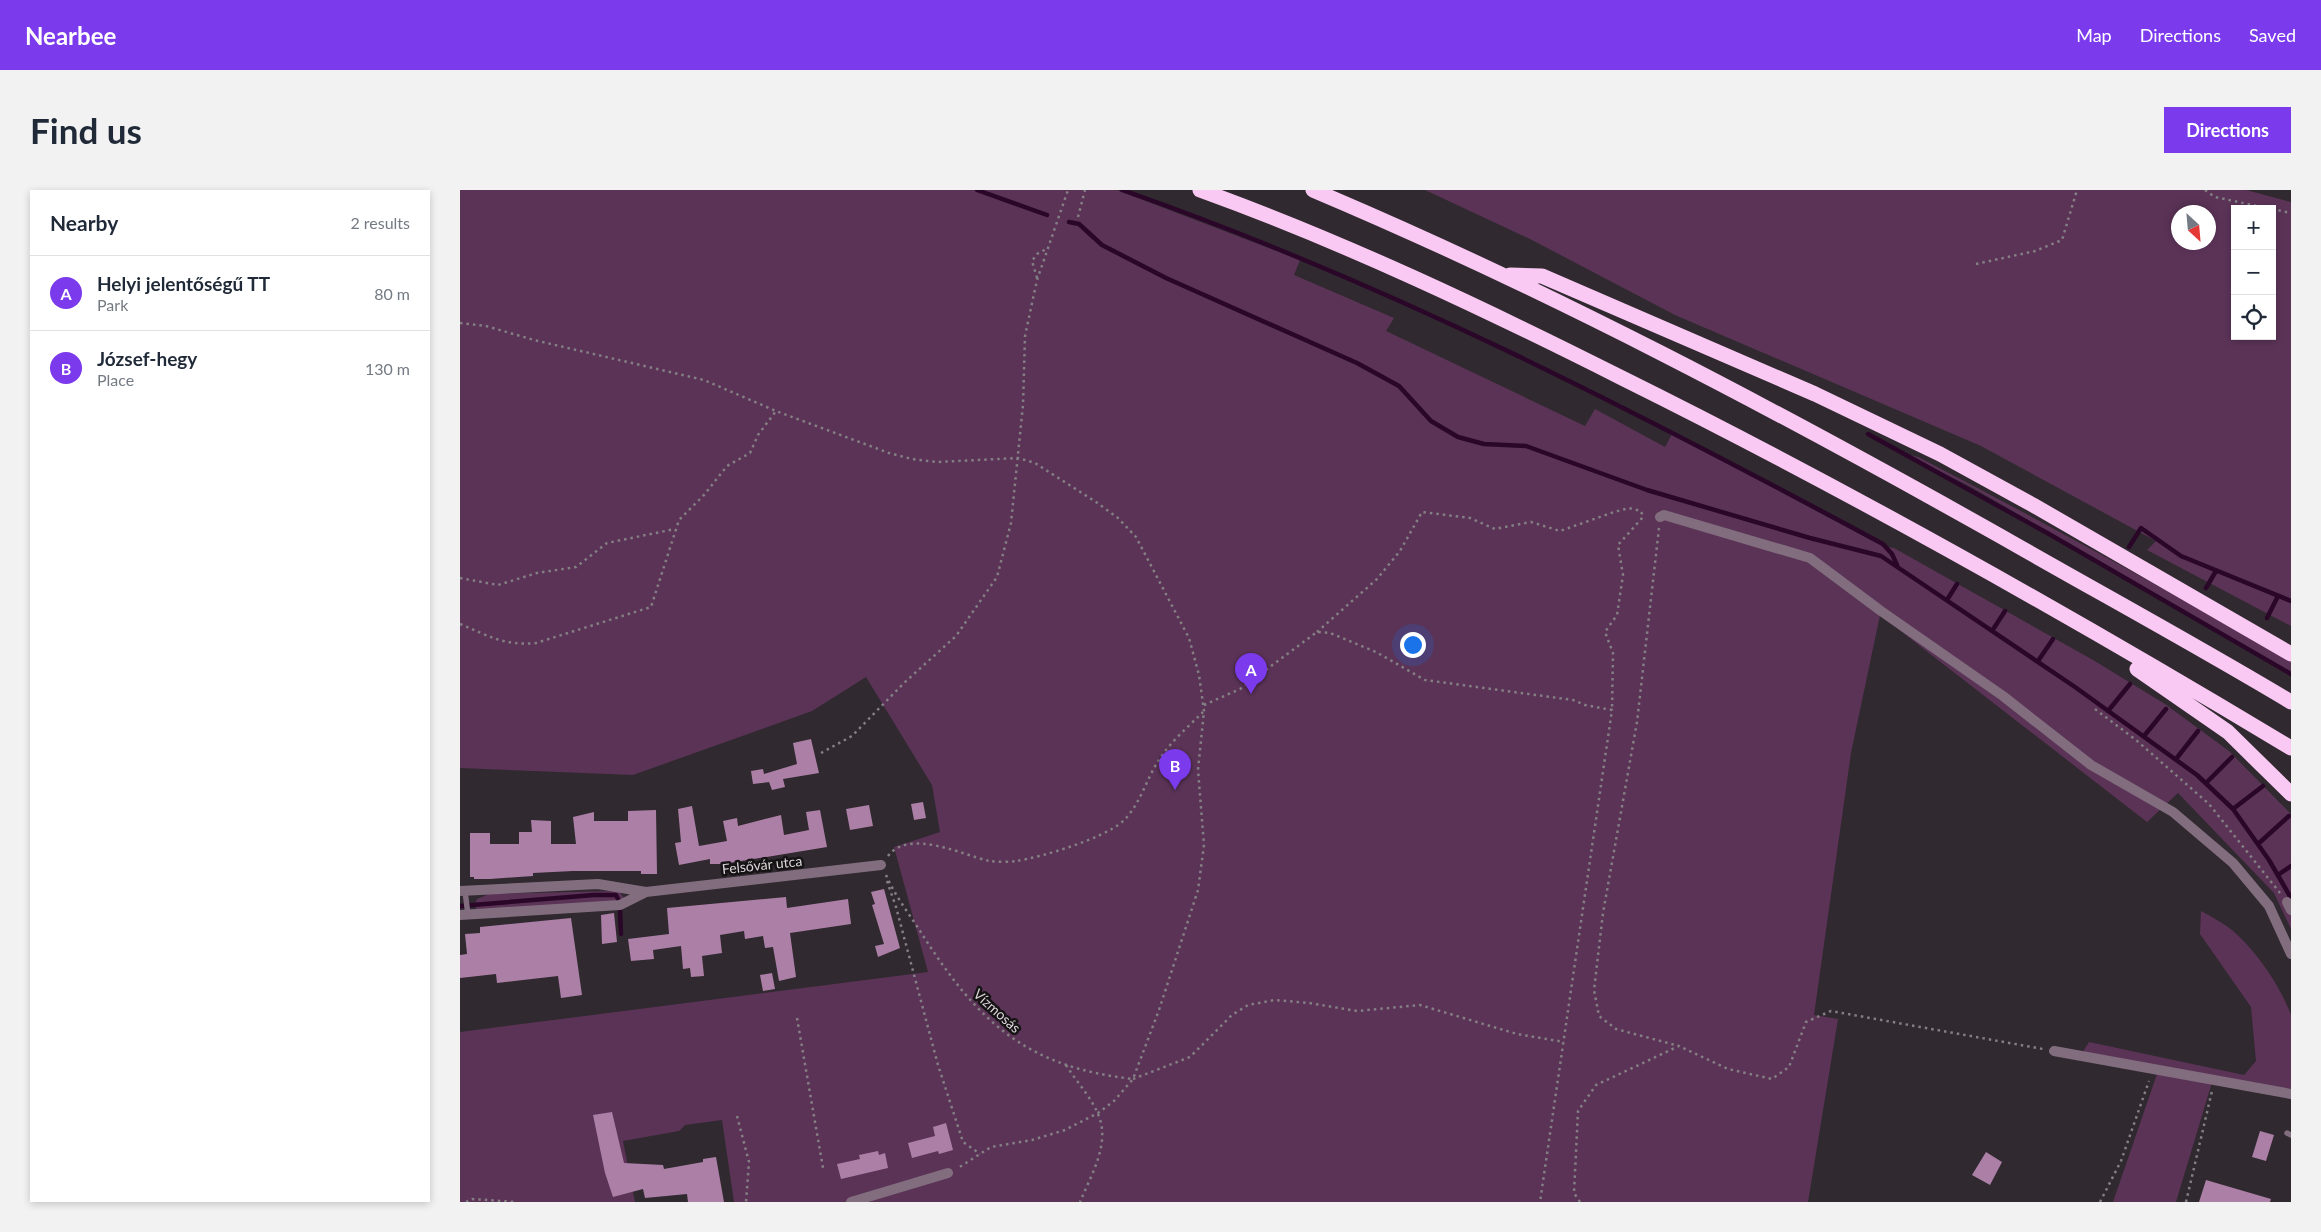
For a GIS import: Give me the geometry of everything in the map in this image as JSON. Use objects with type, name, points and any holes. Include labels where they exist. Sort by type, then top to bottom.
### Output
[{"type":"highway","points":[[1200,190],[1369,260],[1559,346],[1703,418],[1917,533],[2291,748]]},
{"type":"highway","points":[[1313,190],[1506,275],[1690,367],[1868,462],[2291,702]]},
{"type":"highway","points":[[1506,275],[1542,276],[1850,410],[2033,505],[2291,654]]},
{"type":"highway","points":[[2056,612],[2228,732],[2257,758],[2291,794]]},
{"type":"highway","points":[[2224,616],[2258,626],[2291,642]]},
{"type":"street","points":[[1660,517],[1664,515],[1810,558],[1881,611],[2003,696],[2091,765],[2172,812],[2188,825],[2233,863],[2269,906],[2291,954]]},
{"type":"street","name":"Felsővár utca","points":[[463,891],[598,884],[646,892],[881,865]]},
{"type":"street","name":"Felsővár utca","points":[[464,915],[620,905],[646,892]]},
{"type":"street","points":[[2054,1051],[2291,1094]]},
{"type":"street","points":[[851,1202],[948,1173]]},
{"type":"lane","points":[[463,891],[464,915]]},
{"type":"path","points":[[821,753],[852,736],[904,683],[956,636],[997,578],[1011,523],[1018,458],[1025,336],[1037,280],[1068,190]]},
{"type":"path","points":[[1078,217],[1085,190]]},
{"type":"path","points":[[1976,264],[2035,251],[2062,240],[2077,190]]},
{"type":"path","points":[[2205,190],[2215,197],[2253,205]]},
{"type":"path","points":[[2276,210],[2291,213]]},
{"type":"path","points":[[1037,280],[1032,261],[1036,254],[1047,248]]},
{"type":"path","points":[[460,322],[486,326],[704,380],[776,411],[889,453],[912,459],[937,462],[1018,458],[1035,463],[1118,518],[1136,538],[1188,638],[1199,675],[1204,705],[1198,770],[1204,844],[1198,890],[1159,1010],[1133,1080],[1114,1101],[1098,1113],[1065,1130],[1032,1140],[991,1147],[948,1173]]},
{"type":"path","points":[[460,624],[504,643],[536,643],[647,610],[655,601],[679,520],[704,495],[727,466],[750,453],[758,435],[776,411]]},
{"type":"path","points":[[1204,705],[1240,689],[1318,632],[1377,579],[1400,551],[1422,512],[1470,518],[1495,529],[1531,522],[1560,531],[1629,508],[1641,511],[1643,517],[1618,545],[1623,575],[1617,616],[1605,632],[1613,653],[1612,710],[1540,1202]]},
{"type":"path","points":[[1660,517],[1637,722],[1603,913],[1594,990],[1599,1016],[1616,1029],[1679,1046],[1728,1069],[1772,1079],[1789,1067],[1806,1022],[1831,1011],[2054,1051]]},
{"type":"path","points":[[460,578],[498,585],[537,573],[576,567],[607,543],[675,529]]},
{"type":"path","points":[[1318,632],[1330,633],[1376,652],[1424,680],[1573,700],[1585,705],[1612,710]]},
{"type":"path","points":[[2095,709],[2136,740],[2209,804],[2289,906]]},
{"type":"path","points":[[980,1154],[963,1142],[938,1065],[896,907],[881,865],[890,853],[904,846],[916,844],[952,850],[992,861],[1015,861],[1066,847],[1108,831],[1123,821],[1132,810],[1159,760],[1204,711]]},
{"type":"path","name":"Vízmosás","points":[[881,865],[889,882],[935,953],[962,992],[980,1013],[1016,1042],[1066,1065],[1108,1076],[1133,1080]]},
{"type":"path","points":[[1133,1080],[1190,1056],[1232,1015],[1248,1006],[1275,1000],[1309,1003],[1357,1011],[1420,1005],[1518,1034],[1564,1042]]},
{"type":"path","points":[[797,1018],[823,1168]]},
{"type":"path","points":[[1580,1202],[1574,1193],[1578,1111],[1596,1085],[1679,1046]]},
{"type":"path","points":[[1066,1065],[1098,1113],[1103,1129],[1102,1144],[1080,1202]]},
{"type":"path","points":[[2100,1202],[2121,1161],[2152,1069]]},
{"type":"path","points":[[2186,1202],[2215,1080]]},
{"type":"path","points":[[738,1116],[749,1162],[746,1202]]},
{"type":"path","points":[[466,1202],[472,1199],[516,1202]]},
{"type":"shaded area","points":[[460,190],[1117,190],[1300,260],[1294,275],[1394,318],[1386,331],[1585,426],[1595,409],[1665,447],[1672,434],[1882,546],[1894,548],[2093,660],[2165,704],[2229,751],[2291,814],[2291,929],[2274,893],[2178,793],[2147,822],[1880,615],[1851,753],[1814,1015],[1838,1019],[1808,1202],[734,1202],[722,1120],[685,1125],[679,1131],[623,1141],[635,1202],[460,1202],[460,1032],[928,972],[894,847],[940,832],[932,785],[866,677],[812,711],[633,775],[460,768]]},
{"type":"shaded area","points":[[1425,190],[2246,190],[2291,202],[2291,626],[2147,550],[2156,541],[1981,446],[1675,315],[1530,239]]},
{"type":"shaded area","points":[[1905,454],[1918,457],[2012,506],[2245,635],[2291,661],[2291,672],[1971,487]]},
{"type":"shaded area","points":[[620,892],[624,898],[621,902],[477,909],[474,906],[477,899],[489,894]]},
{"type":"shaded area","points":[[2201,911],[2238,935],[2265,967],[2286,1003],[2291,1015],[2291,1093],[2213,1079],[2176,1202],[2113,1202],[2158,1071],[2081,1055],[2089,1042],[2244,1075],[2256,1061],[2251,1007],[2200,934]]},
{"type":"building","points":[[811,739],[819,773],[783,779],[785,787],[772,790],[769,782],[753,784],[751,771],[763,769],[764,774],[797,764],[793,743]]},
{"type":"building","points":[[923,802],[926,818],[914,820],[911,804]]},
{"type":"building","points":[[869,805],[873,826],[850,830],[846,809]]},
{"type":"building","points":[[692,806],[699,846],[727,841],[723,821],[737,818],[738,826],[781,815],[784,835],[809,830],[806,812],[820,810],[827,847],[723,864],[710,864],[710,859],[679,865],[675,843],[681,842],[678,809]]},
{"type":"building","points":[[656,810],[657,874],[641,874],[641,871],[573,871],[533,873],[533,876],[490,879],[474,879],[474,877],[470,877],[470,833],[490,833],[490,844],[519,844],[519,832],[532,832],[531,820],[551,821],[551,844],[576,844],[573,817],[594,812],[594,821],[628,821],[628,811]]},
{"type":"building","points":[[884,889],[900,948],[878,957],[875,946],[884,944],[872,905],[875,904],[871,892]]},
{"type":"building","points":[[786,897],[787,908],[848,899],[851,924],[790,933],[796,977],[779,981],[773,947],[765,948],[763,936],[745,939],[744,931],[720,935],[722,953],[702,956],[704,976],[691,977],[690,968],[683,969],[681,946],[653,950],[654,959],[631,961],[628,939],[669,934],[667,908]]},
{"type":"building","points":[[614,913],[617,942],[602,944],[601,915]]},
{"type":"building","points":[[571,918],[582,995],[561,998],[558,976],[497,983],[496,974],[460,978],[460,955],[467,954],[465,934],[480,933],[480,927]]},
{"type":"building","points":[[772,973],[775,989],[763,991],[760,975]]},
{"type":"building","points":[[612,1112],[624,1163],[663,1165],[664,1169],[703,1162],[703,1159],[716,1157],[724,1202],[688,1202],[687,1194],[645,1198],[643,1189],[613,1197],[605,1173],[593,1115]]},
{"type":"building","points":[[946,1123],[953,1150],[939,1154],[938,1151],[912,1158],[908,1143],[935,1136],[933,1127]]},
{"type":"building","points":[[2260,1131],[2274,1135],[2266,1161],[2252,1157]]},
{"type":"building","points":[[878,1151],[879,1155],[885,1153],[888,1168],[841,1179],[837,1164],[860,1159],[859,1155]]},
{"type":"building","points":[[1986,1152],[2002,1162],[1990,1185],[1972,1175]]},
{"type":"building","points":[[2206,1180],[2271,1199],[2270,1202],[2199,1202]]},
{"type":"waterway","points":[[977,190],[1047,215]]},
{"type":"waterway","points":[[1122,190],[1318,265],[1414,307],[1509,352],[1697,446],[1883,544],[1892,554],[1897,565]]},
{"type":"waterway","points":[[1069,222],[1079,224],[1102,245],[1166,278],[1357,363],[1399,386],[1431,421],[1458,437],[1484,444],[1526,446],[1647,490],[1810,538],[1881,556],[2075,687],[2197,775],[2233,809],[2269,860],[2291,898]]},
{"type":"waterway","points":[[1868,434],[2049,534],[2291,674]]},
{"type":"waterway","points":[[2129,547],[2141,528],[2181,556],[2291,601]]},
{"type":"waterway","points":[[2206,588],[2216,571]]},
{"type":"waterway","points":[[1947,600],[1957,584]]},
{"type":"waterway","points":[[2267,618],[2278,596]]},
{"type":"waterway","points":[[1992,631],[2005,611]]},
{"type":"waterway","points":[[2038,661],[2053,639]]},
{"type":"waterway","points":[[2108,711],[2130,684]]},
{"type":"waterway","points":[[2144,736],[2166,709]]},
{"type":"waterway","points":[[2176,759],[2198,731]]},
{"type":"waterway","points":[[2206,783],[2232,757]]},
{"type":"waterway","points":[[2233,809],[2263,786]]},
{"type":"waterway","points":[[2258,844],[2289,816]]},
{"type":"waterway","points":[[2278,875],[2291,866]]},
{"type":"waterway","points":[[460,906],[594,895],[616,895],[619,901]]},
{"type":"waterway","points":[[620,910],[621,934]]},
{"type":"place","name":"Helyi jelentőségű TT","points":[[1251,694]]},
{"type":"place","name":"József-hegy","points":[[1175,790]]}]
